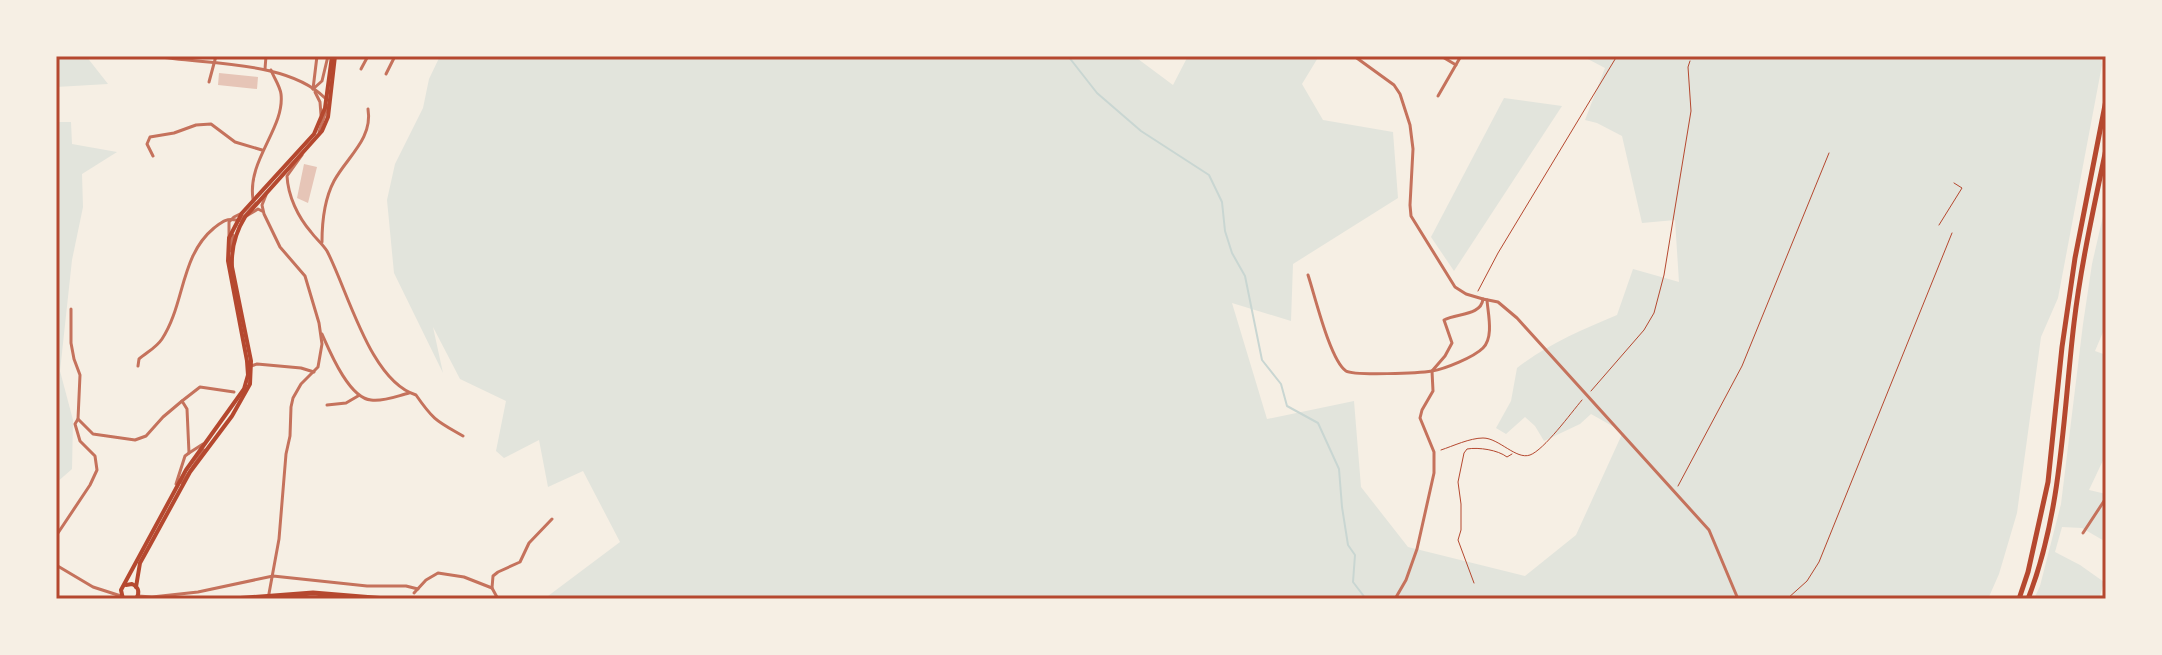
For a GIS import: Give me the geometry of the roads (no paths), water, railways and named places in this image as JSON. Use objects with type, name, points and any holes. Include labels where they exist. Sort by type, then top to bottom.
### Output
[{"type":"highway","points":[[2019,599],[2048,482],[2075,258],[2106,100]]},
{"type":"highway","points":[[2028,599],[2045,548],[2059,468],[2074,321],[2106,149]]},
{"type":"highway","points":[[234,599],[313,593],[386,599]]},
{"type":"main road","points":[[137,598],[140,563],[190,472],[250,384],[250,366],[232,267],[236,233],[253,200],[314,134],[320,123],[332,56]]},
{"type":"main road","points":[[250,366],[228,261],[229,238],[234,224],[267,194],[316,139],[328,117],[332,56]]},
{"type":"main road","points":[[123,595],[175,488],[188,465],[208,444]]},
{"type":"main road","points":[[123,595],[130,584],[137,587]]},
{"type":"street","points":[[155,56],[271,70],[313,89],[326,99],[328,105],[316,139]]},
{"type":"street","points":[[209,82],[216,56]]},
{"type":"street","points":[[265,69],[266,56]]},
{"type":"street","points":[[317,56],[313,89],[320,102],[320,123]]},
{"type":"street","points":[[313,89],[322,81],[332,56]]},
{"type":"street","points":[[361,69],[368,56]]},
{"type":"street","points":[[386,74],[395,56]]},
{"type":"street","points":[[1354,56],[1394,85],[1400,94],[1410,125],[1413,149],[1411,216],[1455,287],[1476,297],[1498,302],[1517,318],[1675,492],[1709,530],[1738,599]]},
{"type":"street","points":[[1441,56],[1456,65]]},
{"type":"street","points":[[1438,96],[1461,56]]},
{"type":"street","points":[[253,200],[252,185],[262,150],[279,109],[280,91],[271,70]]},
{"type":"street","points":[[322,244],[322,227],[332,185],[355,153],[369,122],[368,109]]},
{"type":"street","points":[[153,156],[147,144],[150,137],[201,124],[214,125],[235,142],[262,150]]},
{"type":"street","points":[[304,152],[288,174],[298,216],[322,244],[369,344],[388,373],[409,393],[416,395],[431,417],[463,436]]},
{"type":"street","points":[[275,184],[283,180],[288,184]]},
{"type":"street","points":[[267,194],[262,205],[264,214],[280,247],[305,276],[320,332],[337,366],[358,396],[382,400],[409,393]]},
{"type":"street","points":[[232,255],[234,224],[262,199]]},
{"type":"street","points":[[244,215],[258,209],[264,214]]},
{"type":"street","points":[[138,366],[139,359],[163,338],[196,247],[216,227],[234,224]]},
{"type":"street","points":[[1308,275],[1334,355],[1344,369],[1356,374],[1432,371],[1484,347],[1489,333],[1485,299]]},
{"type":"street","points":[[1395,599],[1406,580],[1417,549],[1434,473],[1434,452],[1420,418],[1433,391],[1432,371],[1452,343],[1445,318],[1478,310],[1485,299]]},
{"type":"street","points":[[56,536],[97,470],[95,456],[82,444],[75,424],[78,419],[80,375],[71,343],[71,309]]},
{"type":"street","points":[[268,599],[279,539],[291,407],[301,384],[320,362],[320,332]]},
{"type":"street","points":[[250,366],[301,368],[314,372]]},
{"type":"street","points":[[78,419],[93,434],[135,440],[146,436],[163,417],[200,387],[234,392]]},
{"type":"street","points":[[327,405],[346,403],[358,396]]},
{"type":"street","points":[[182,401],[187,409],[189,453]]},
{"type":"street","points":[[178,494],[188,465],[185,456],[208,444]]},
{"type":"street","points":[[189,453],[197,456]]},
{"type":"street","points":[[2083,533],[2106,498]]},
{"type":"street","points":[[498,599],[492,588],[493,576],[520,562],[529,543],[552,519]]},
{"type":"street","points":[[56,565],[93,587],[123,595]]},
{"type":"street","points":[[137,598],[198,592],[272,578],[406,586],[416,591],[438,573],[464,577],[492,588]]},
{"type":"street","points":[[137,587],[146,596]]},
{"type":"waterway","points":[[1068,56],[1097,93],[1141,131],[1209,175],[1222,202],[1225,231],[1232,253],[1245,276],[1262,360],[1281,384],[1287,406],[1318,423],[1339,469],[1348,545],[1355,555],[1353,582],[1366,599]]}]
